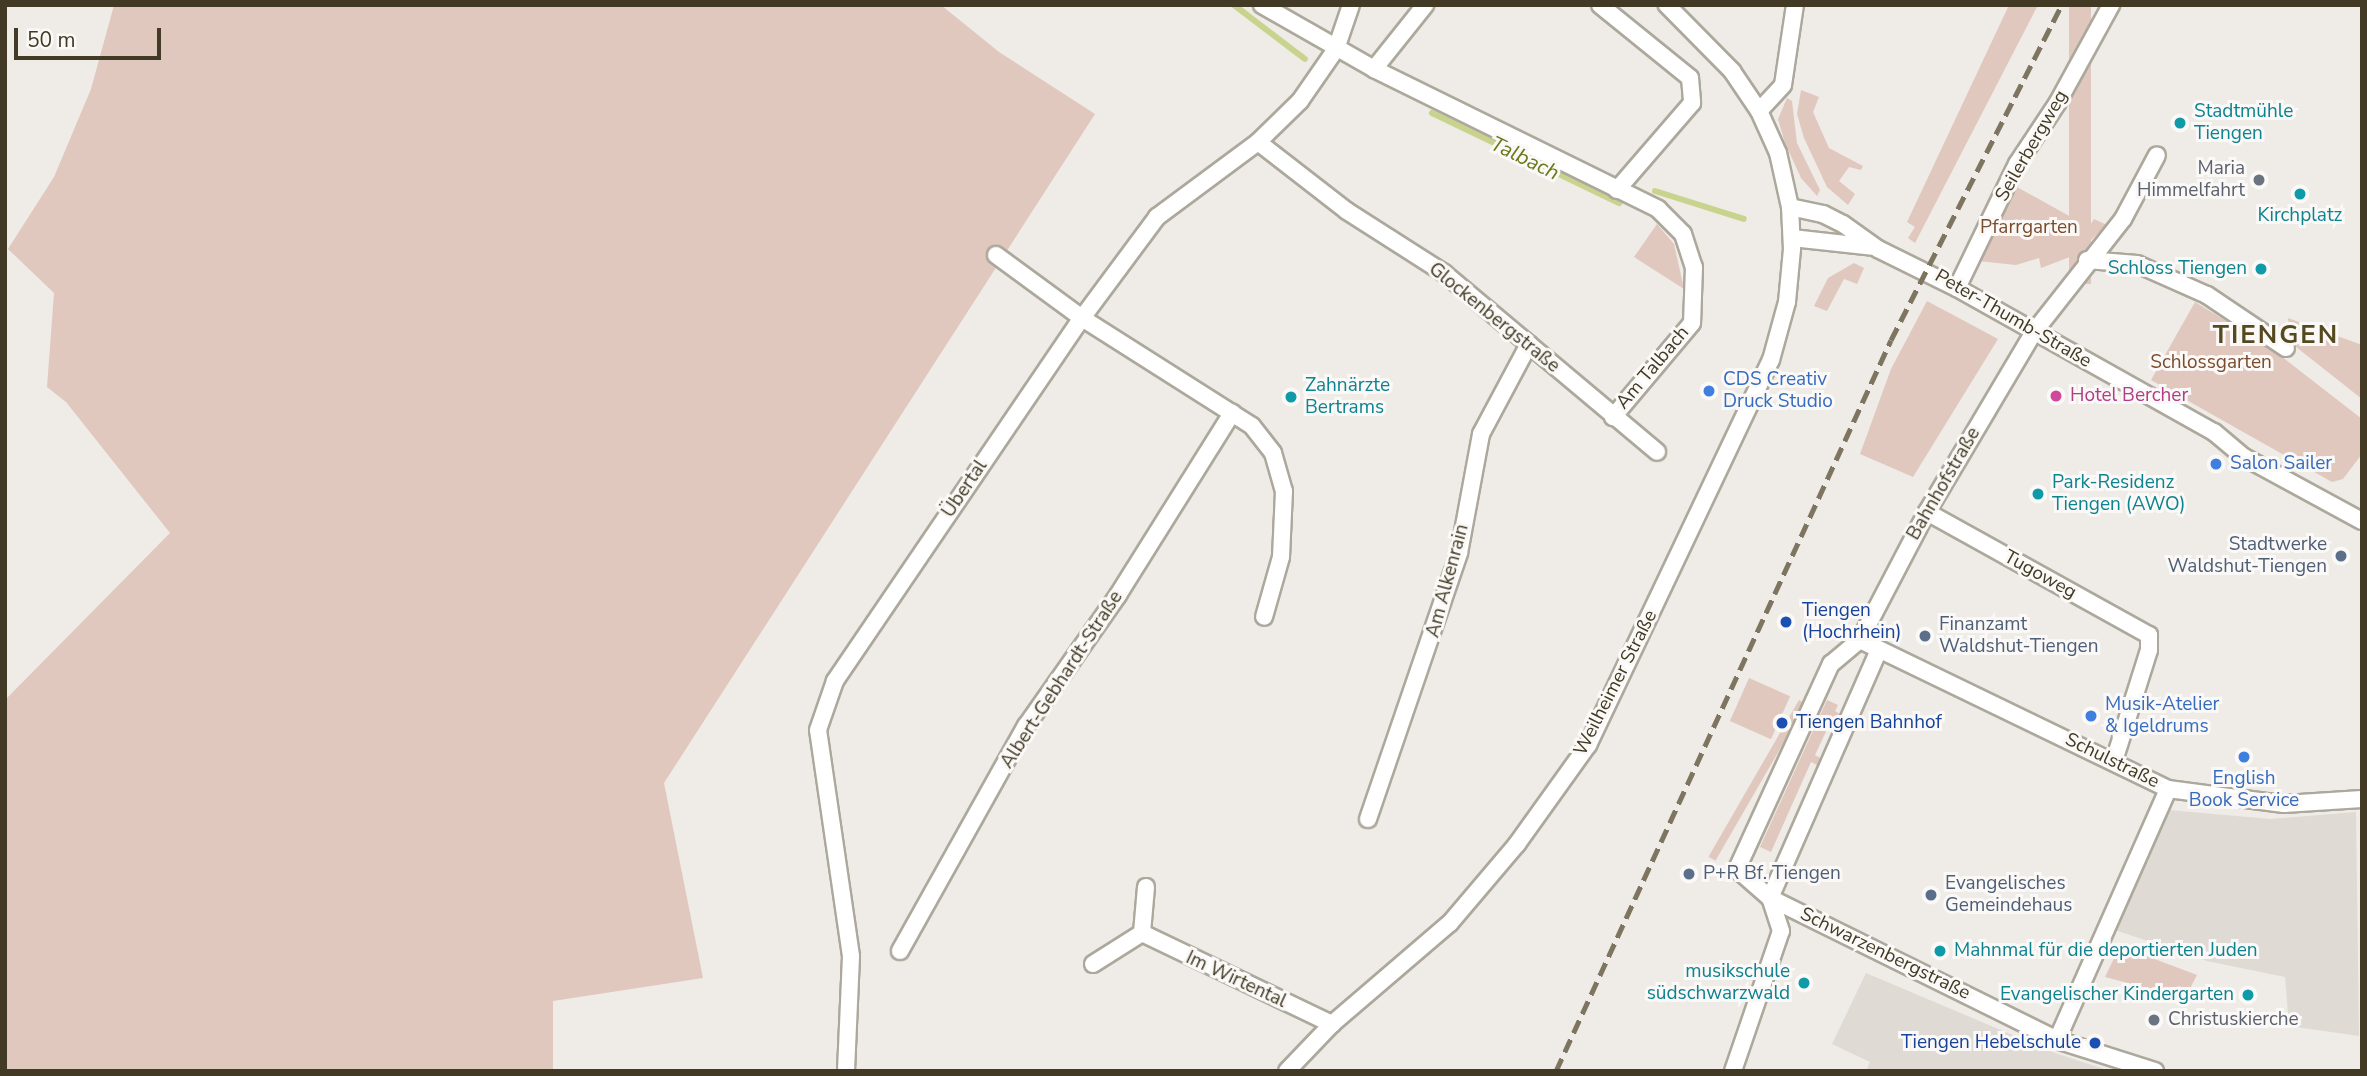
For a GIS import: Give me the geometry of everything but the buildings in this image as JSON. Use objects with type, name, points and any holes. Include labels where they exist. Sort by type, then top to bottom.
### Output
[{"type":"street","name":"Am Talbach","points":[[1262,5],[1374,69],[1658,209],[1683,234],[1693,267],[1692,323],[1613,417]]},
{"type":"street","name":"Übertal","points":[[845,1071],[851,956],[818,730],[835,681],[1082,318],[1157,217],[1258,142],[1300,101],[1336,49],[1351,5]]},
{"type":"street","points":[[1374,69],[1425,5]]},
{"type":"street","points":[[1600,5],[1690,78],[1692,103],[1616,190]]},
{"type":"street","name":"Weilheimer Straße","points":[[1287,1071],[1332,1024],[1450,923],[1517,844],[1588,745],[1767,369],[1787,302],[1792,238],[1790,207],[1778,153],[1759,111],[1732,71],[1667,5]]},
{"type":"street","points":[[1759,111],[1783,85],[1795,5]]},
{"type":"street","name":"Seilerbergweg","points":[[1957,288],[2017,164],[2058,102],[2110,5]]},
{"type":"street","name":"Glockenbergstraße","points":[[1258,142],[1347,211],[1444,273],[1657,452]]},
{"type":"street","points":[[2034,332],[2087,260],[2123,219],[2157,155]]},
{"type":"street","name":"Peter-Thumb-Straße","points":[[1790,207],[1823,214],[1878,248],[1957,288],[2214,432],[2244,457],[2362,521]]},
{"type":"street","name":"Peter-Thumb-Straße","points":[[1792,238],[1878,248]]},
{"type":"street","points":[[996,255],[1082,318],[1252,426],[1273,453],[1284,491],[1281,557],[1264,617]]},
{"type":"street","points":[[2087,260],[2137,264],[2207,295],[2286,348]]},
{"type":"street","name":"Bahnhofstraße","points":[[1770,898],[1737,869],[1830,664],[1860,640],[1927,512],[2034,332]]},
{"type":"street","name":"Am Alkenrain","points":[[1368,819],[1459,553],[1481,434],[1529,344]]},
{"type":"street","name":"Albert-Gebhardt-Straße","points":[[900,951],[1026,726],[1118,595],[1232,413]]},
{"type":"street","name":"Tugoweg","points":[[1927,512],[2149,635],[2149,650],[2114,761]]},
{"type":"street","points":[[1733,1071],[1781,931],[1770,898],[1879,650],[1860,640]]},
{"type":"street","name":"Schulstraße","points":[[1879,650],[2168,789],[2284,804],[2362,799]]},
{"type":"street","points":[[2057,1040],[2168,789]]},
{"type":"street","points":[[1093,964],[1142,933],[1146,887]]},
{"type":"street","name":"Schwarzenbergstraße","points":[[1770,898],[2057,1040],[2155,1071]]},
{"type":"street","name":"Im Wirtental","points":[[1142,933],[1332,1024]]},
{"type":"shaded area","points":[[2169,810],[2270,819],[2356,812],[2359,1036],[2289,1026],[2285,977],[2207,961],[2112,929]]},
{"type":"shaded area","points":[[1866,973],[2055,1053],[2110,1071],[1866,1071],[1870,1062],[1832,1044]]},
{"type":"green space","points":[[114,5],[941,5],[999,52],[1095,114],[664,783],[703,978],[553,1001],[553,1071],[5,1071],[5,700],[170,533],[66,402],[47,387],[54,293],[8,249],[54,177],[91,89]]},
{"type":"green space","points":[[2009,5],[2038,5],[1915,243],[1908,238],[1915,227],[1907,222]]},
{"type":"green space","points":[[2069,5],[2091,5],[2091,284],[2069,284]]},
{"type":"green space","points":[[1801,90],[1819,97],[1813,112],[1829,148],[1863,166],[1861,170],[1849,167],[1839,181],[1855,194],[1848,205],[1827,187],[1804,138],[1797,114]]},
{"type":"green space","points":[[1787,98],[1792,101],[1797,143],[1820,190],[1817,196],[1801,178],[1785,143],[1778,119]]},
{"type":"green space","name":"Pfarrgarten","points":[[2017,187],[2089,227],[2094,219],[2107,225],[2075,255],[2041,268],[2039,258],[2016,265],[1978,261]]},
{"type":"green space","points":[[1657,224],[1674,244],[1684,289],[1634,257]]},
{"type":"green space","points":[[1854,263],[1864,268],[1857,284],[1844,279],[1827,311],[1814,306],[1828,278]]},
{"type":"green space","points":[[1927,301],[1998,339],[1913,477],[1860,454],[1891,369]]},
{"type":"green space","name":"Schlossgarten","points":[[2195,302],[2272,349],[2362,419],[2362,454],[2343,479],[2332,482],[2151,380]]},
{"type":"green space","points":[[2288,318],[2362,345],[2362,399],[2291,343]]},
{"type":"green space","points":[[1749,678],[1790,696],[1771,739],[1730,721]]},
{"type":"green space","points":[[1799,700],[1806,704],[1715,861],[1708,857]]},
{"type":"green space","points":[[1827,700],[1838,705],[1835,711],[1840,714],[1836,723],[1831,721],[1815,755],[1822,759],[1819,766],[1811,762],[1771,852],[1760,847]]},
{"type":"green space","points":[[2120,946],[2197,975],[2185,998],[2105,977]]},
{"type":"waterway","name":"Talbach","points":[[1234,5],[1305,59]]},
{"type":"waterway","name":"Talbach","points":[[1432,113],[1619,203]]},
{"type":"waterway","name":"Talbach","points":[[1655,191],[1744,219]]},
{"type":"railway","points":[[1556,1071],[1891,340],[2062,5]]},
{"type":"place","name":"Stadtmühle Tiengen","points":[[2180,123]]},
{"type":"place","name":"Maria Himmelfahrt","points":[[2259,180]]},
{"type":"place","name":"Kirchplatz","points":[[2300,194]]},
{"type":"place","name":"Schloss Tiengen","points":[[2261,269]]},
{"type":"place","name":"CDS Creativ Druck Studio","points":[[1709,391]]},
{"type":"place","name":"Hotel Bercher","points":[[2056,396]]},
{"type":"place","name":"Zahnärzte Bertrams","points":[[1291,397]]},
{"type":"place","name":"Salon Sailer","points":[[2216,464]]},
{"type":"place","name":"Park-Residenz Tiengen (AWO)","points":[[2038,494]]},
{"type":"place","name":"Stadtwerke Waldshut-Tiengen","points":[[2341,556]]},
{"type":"place","name":"Tiengen (Hochrhein)","points":[[1786,622]]},
{"type":"place","name":"Finanzamt Waldshut-Tiengen","points":[[1925,636]]},
{"type":"place","name":"Musik-Atelier & Igeldrums","points":[[2091,716]]},
{"type":"place","name":"Tiengen Bahnhof","points":[[1782,723]]},
{"type":"place","name":"English Book Service","points":[[2244,757]]},
{"type":"place","name":"P+R Bf. Tiengen","points":[[1689,874]]},
{"type":"place","name":"Evangelisches Gemeindehaus","points":[[1931,895]]},
{"type":"place","name":"Mahnmal für die deportierten Juden","points":[[1940,951]]},
{"type":"place","name":"musikschule südschwarzwald","points":[[1804,983]]},
{"type":"place","name":"Evangelischer Kindergarten","points":[[2248,995]]},
{"type":"place","name":"Christuskierche","points":[[2154,1020]]},
{"type":"place","name":"Tiengen Hebelschule","points":[[2095,1043]]},
{"type":"district","name":"TIENGEN","points":[[2276,335]]}]
